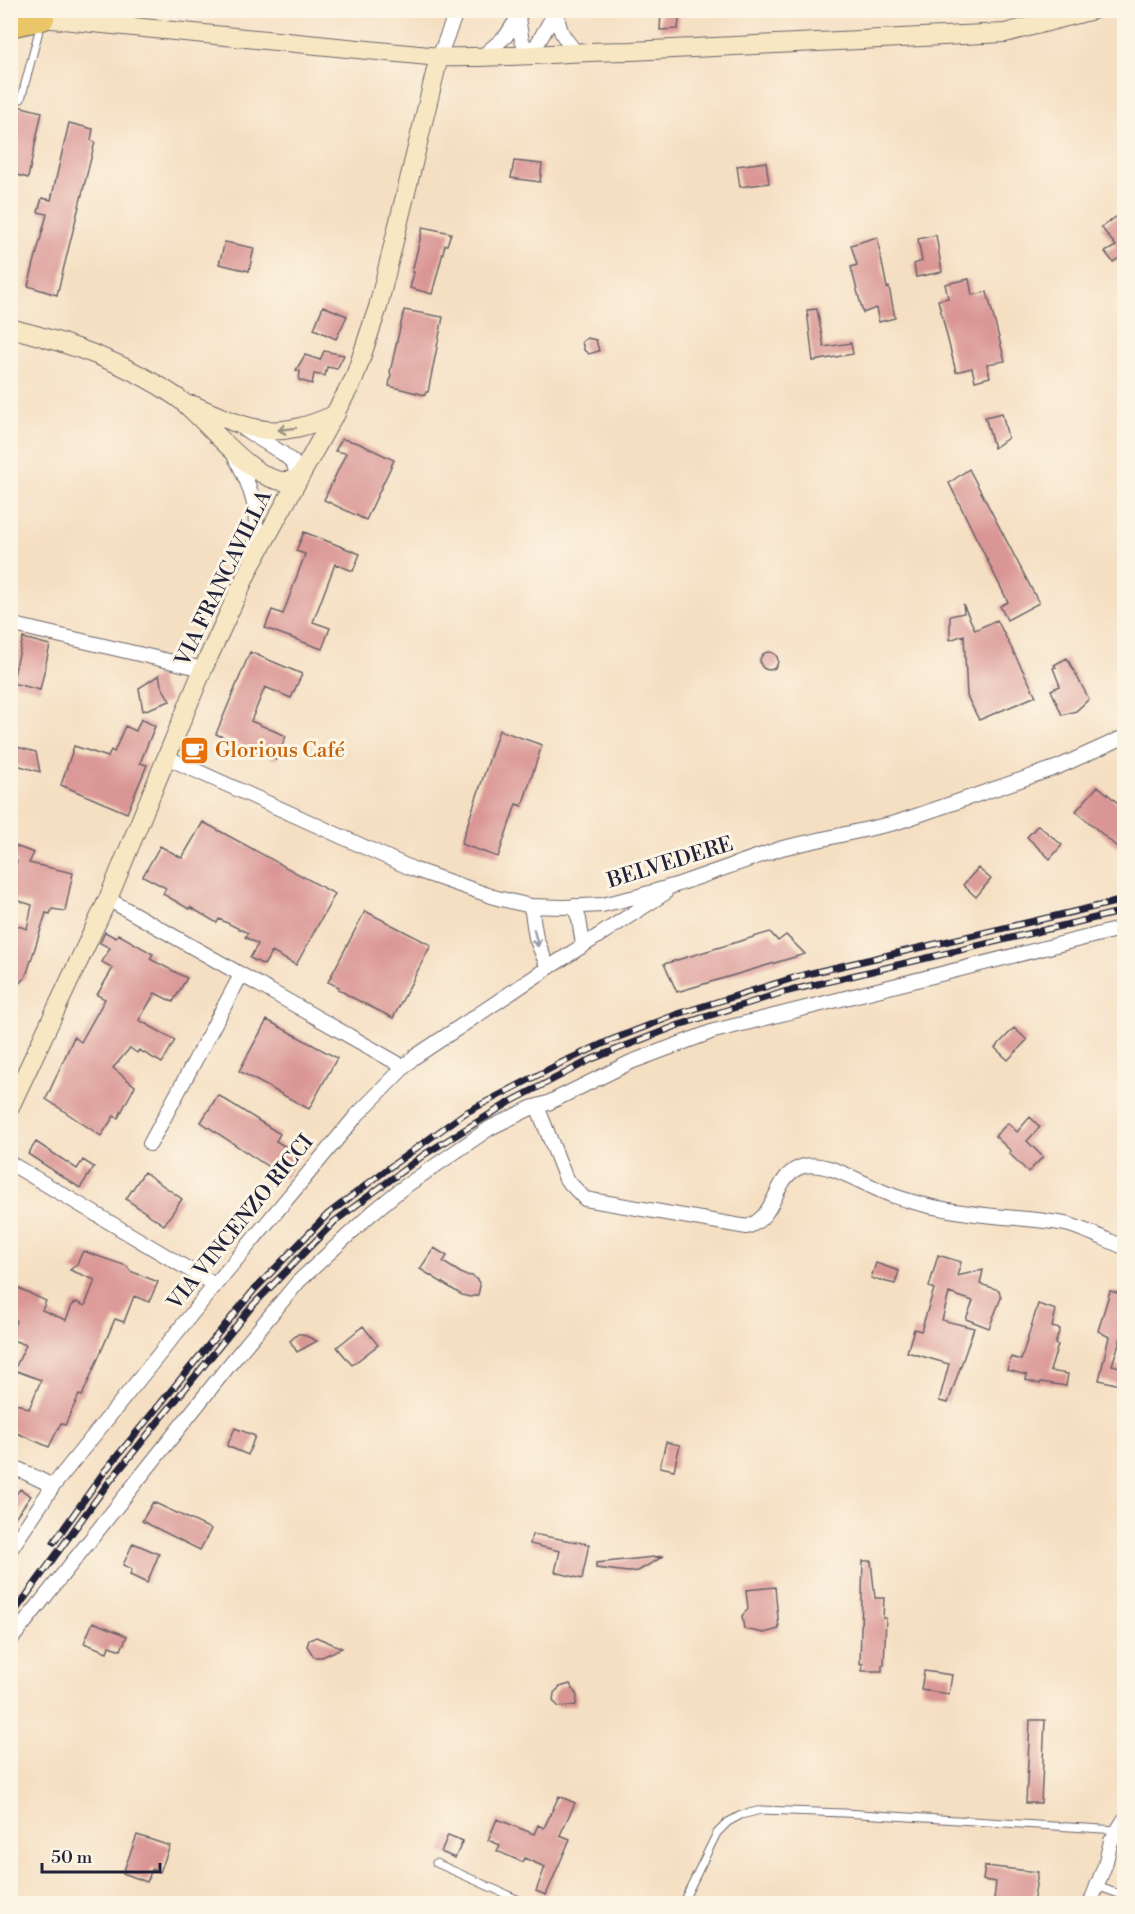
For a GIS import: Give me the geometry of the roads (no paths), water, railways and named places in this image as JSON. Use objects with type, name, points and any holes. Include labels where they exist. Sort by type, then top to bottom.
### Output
[{"type":"highway","points":[[10,25],[38,14]]},
{"type":"main road","points":[[38,14],[439,57],[479,58],[1005,33],[1093,10]]},
{"type":"main road","name":"VIA FRANCAVILLA","points":[[10,1107],[108,899],[203,669],[250,567],[354,379],[378,307],[439,57]]},
{"type":"main road","points":[[10,328],[106,358],[153,381],[180,400],[253,468],[271,478],[284,481],[298,478]]},
{"type":"main road","points":[[180,400],[236,424],[265,431],[287,430],[311,425],[336,414]]},
{"type":"street","points":[[439,57],[457,10]]},
{"type":"street","points":[[556,11],[562,35],[576,52]]},
{"type":"street","points":[[520,14],[522,41],[531,55],[556,11]]},
{"type":"street","points":[[479,58],[506,36],[520,14]]},
{"type":"street","points":[[236,424],[293,462],[298,478]]},
{"type":"street","points":[[229,445],[246,476],[257,512],[257,536],[250,567]]},
{"type":"street","points":[[10,624],[203,669]]},
{"type":"street","name":"BELVEDERE","points":[[166,757],[413,869],[497,898],[531,906],[574,906],[602,905],[676,885],[783,848],[895,823],[1058,767],[1125,737]]},
{"type":"street","name":"VIA VINCENZO RICCI","points":[[10,1550],[53,1486],[215,1285],[357,1115],[413,1058],[676,885]]},
{"type":"street","points":[[108,899],[404,1067]]},
{"type":"street","points":[[531,906],[536,938],[548,968]]},
{"type":"street","points":[[574,906],[579,919],[583,945]]},
{"type":"street","points":[[10,1641],[226,1368],[298,1282],[400,1190],[490,1128],[548,1103],[631,1062],[714,1031],[1125,928]]},
{"type":"street","points":[[150,1144],[242,975]]},
{"type":"street","points":[[537,1106],[566,1179],[585,1199],[747,1227],[764,1217],[783,1181],[795,1170],[818,1165],[893,1196],[968,1213],[1067,1224],[1125,1247]]},
{"type":"street","points":[[10,1163],[215,1285]]},
{"type":"street","points":[[10,1465],[53,1486]]},
{"type":"street","points":[[1090,1904],[1105,1865],[1111,1841],[1121,1825]]},
{"type":"lane","points":[[21,99],[38,14]]},
{"type":"lane","points":[[682,1904],[717,1833],[728,1822],[741,1815],[761,1810],[1121,1825]]},
{"type":"lane","points":[[436,1863],[528,1904]]},
{"type":"lane","points":[[1097,1886],[1125,1896]]},
{"type":"railway","points":[[54,1542],[104,1472],[254,1290],[328,1214],[465,1113],[561,1063],[611,1040],[678,1014],[803,975],[1124,900]]},
{"type":"railway","points":[[10,1618],[106,1486],[253,1305],[335,1221],[425,1154],[510,1102],[592,1059],[679,1025],[784,992],[1124,911]]},
{"type":"place","name":"Glorious Café","points":[[194,750]]}]
